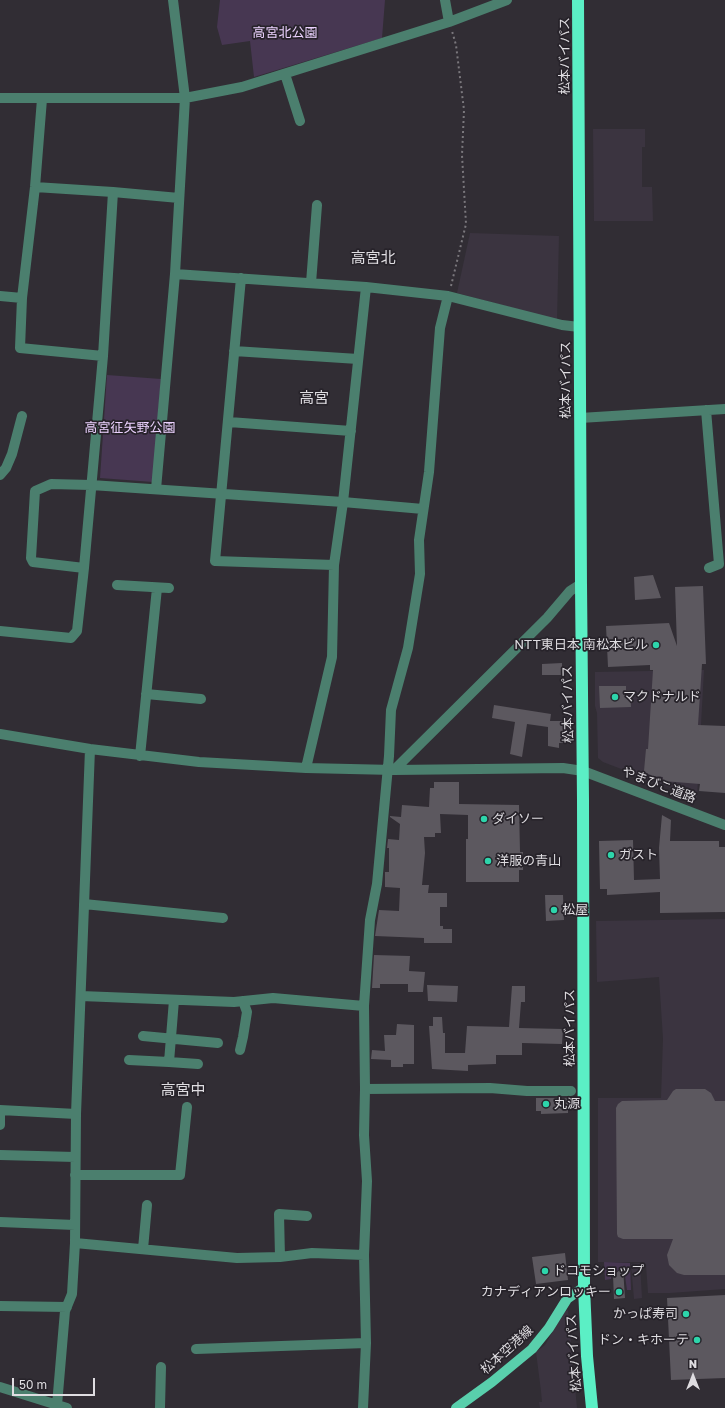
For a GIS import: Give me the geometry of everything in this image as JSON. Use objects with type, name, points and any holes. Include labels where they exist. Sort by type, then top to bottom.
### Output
[{"type":"highway","name":"松本バイパス","points":[[578,0],[580,584],[583,770],[584,1288],[587,1356],[592,1408]]},
{"type":"main road","name":"松本空港線","points":[[456,1408],[492,1382],[532,1349],[549,1328],[567,1299],[584,1288]]},
{"type":"street","points":[[156,490],[175,274],[185,98],[173,0]]},
{"type":"street","points":[[445,0],[449,22]]},
{"type":"street","points":[[0,98],[185,98],[242,87],[449,22],[507,0]]},
{"type":"street","points":[[285,74],[300,121]]},
{"type":"street","points":[[42,99],[35,187],[22,298],[20,348],[103,356]]},
{"type":"street","points":[[35,187],[179,198]]},
{"type":"street","points":[[0,631],[70,638],[76,632],[84,568],[103,356],[112,192]]},
{"type":"street","points":[[311,283],[317,206]]},
{"type":"street","points":[[175,274],[366,287],[448,296],[562,325],[580,327]]},
{"type":"street","points":[[241,278],[215,562],[334,565]]},
{"type":"street","points":[[306,768],[332,657],[334,565],[343,502],[366,287]]},
{"type":"street","points":[[0,296],[22,298]]},
{"type":"street","points":[[363,1408],[366,1343],[364,1255],[367,1182],[364,1135],[364,1006],[370,920],[377,884],[391,770],[389,756],[392,710],[408,648],[420,574],[419,540],[429,472],[440,328],[448,296]]},
{"type":"street","points":[[234,351],[358,359]]},
{"type":"street","points":[[580,418],[725,409]]},
{"type":"street","points":[[706,410],[719,564],[709,568]]},
{"type":"street","points":[[0,475],[6,468],[12,454],[22,416]]},
{"type":"street","points":[[229,422],[351,431]]},
{"type":"street","points":[[84,568],[33,562],[30,558],[34,492],[51,484],[91,485],[343,502],[423,509]]},
{"type":"street","points":[[391,770],[547,618],[570,591],[580,584]]},
{"type":"street","points":[[117,585],[169,588]]},
{"type":"street","points":[[140,756],[158,588]]},
{"type":"street","points":[[146,694],[201,699]]},
{"type":"street","name":"やまびこ道路","points":[[0,734],[90,749],[199,762],[306,768],[391,770],[563,768],[583,770],[725,824]]},
{"type":"street","points":[[0,1386],[62,1406],[65,1311],[72,1294],[75,1243],[76,1114],[90,749]]},
{"type":"street","points":[[84,904],[223,918]]},
{"type":"street","points":[[80,996],[234,1002],[273,998],[364,1006]]},
{"type":"street","points":[[169,1062],[174,1000]]},
{"type":"street","points":[[240,1050],[247,1012],[243,1001]]},
{"type":"street","points":[[144,1036],[218,1043]]},
{"type":"street","points":[[129,1060],[198,1064]]},
{"type":"street","points":[[365,1089],[490,1088],[571,1090]]},
{"type":"street","points":[[75,1175],[180,1175],[187,1107]]},
{"type":"street","points":[[0,1124],[0,1110],[76,1114]]},
{"type":"street","points":[[0,1155],[75,1157]]},
{"type":"street","points":[[143,1249],[147,1205]]},
{"type":"street","points":[[280,1257],[279,1214],[307,1216]]},
{"type":"street","points":[[0,1222],[75,1225]]},
{"type":"street","points":[[75,1243],[237,1258],[280,1257],[312,1253],[364,1255]]},
{"type":"street","points":[[0,1306],[66,1307]]},
{"type":"street","points":[[196,1349],[366,1343]]},
{"type":"street","points":[[160,1408],[161,1367]]},
{"type":"path","points":[[448,296],[466,224],[462,155],[464,110],[456,45],[449,22]]},
{"type":"shaded area","points":[[593,129],[645,129],[645,147],[642,147],[642,187],[652,187],[653,221],[594,221]]},
{"type":"shaded area","points":[[470,233],[559,236],[557,320],[457,293]]},
{"type":"shaded area","points":[[704,670],[697,798],[603,762],[598,758],[595,672]]},
{"type":"shaded area","points":[[725,919],[725,1289],[648,1293],[646,1265],[644,1262],[598,1262],[598,1098],[661,1098],[663,1039],[659,977],[597,982],[596,921]]},
{"type":"shaded area","points":[[640,1263],[642,1298],[634,1299],[631,1264]]},
{"type":"shaded area","points":[[568,1310],[577,1408],[540,1408],[539,1402],[542,1402],[536,1352],[545,1345],[564,1312]]},
{"type":"green space","name":"高宮北公園","points":[[220,0],[385,0],[382,38],[254,77],[250,41],[222,45],[217,27]]},
{"type":"green space","name":"高宮征矢野公園","points":[[107,375],[161,379],[153,482],[100,478]]},
{"type":"green space","points":[[604,1262],[630,1263],[631,1290],[627,1290],[624,1269],[621,1268],[611,1275],[611,1279],[605,1280]]},
{"type":"building","points":[[653,575],[661,598],[635,600],[634,577]]},
{"type":"building","points":[[703,586],[706,664],[702,664],[698,725],[725,726],[725,793],[699,791],[700,784],[663,781],[663,777],[651,776],[644,771],[646,749],[648,749],[653,670],[650,670],[650,665],[608,667],[606,626],[669,623],[677,646],[675,587]]},
{"type":"building","points":[[562,663],[562,675],[542,675],[542,664]]},
{"type":"building","points":[[599,686],[626,686],[626,690],[630,690],[631,707],[600,708]]},
{"type":"building","points":[[494,705],[551,714],[550,721],[564,721],[564,743],[559,743],[559,748],[548,746],[548,727],[527,724],[522,757],[510,754],[515,722],[492,718]]},
{"type":"building","points":[[434,782],[459,782],[459,804],[519,805],[520,852],[523,852],[523,870],[519,870],[519,882],[466,882],[466,839],[468,839],[468,815],[440,814],[441,833],[435,833],[435,837],[424,837],[425,853],[422,885],[429,885],[428,893],[447,893],[447,907],[440,907],[440,926],[443,926],[443,929],[452,929],[452,943],[424,943],[424,938],[375,936],[379,910],[399,911],[400,888],[385,887],[385,872],[389,872],[389,848],[387,848],[388,839],[399,840],[400,824],[390,816],[401,817],[402,805],[429,807],[430,788],[434,788]]},
{"type":"building","points":[[662,815],[671,820],[670,841],[719,841],[719,847],[725,847],[725,912],[660,913],[660,892],[607,895],[607,889],[600,889],[599,841],[633,840],[634,880],[660,879],[659,848]]},
{"type":"building","points":[[545,895],[563,895],[564,920],[546,921]]},
{"type":"building","points":[[374,955],[410,956],[409,971],[425,972],[423,992],[408,992],[408,984],[380,984],[380,988],[372,988]]},
{"type":"building","points":[[427,985],[458,986],[457,1002],[428,1001]]},
{"type":"building","points":[[512,986],[525,986],[525,1002],[521,1002],[519,1028],[563,1029],[562,1044],[522,1043],[522,1055],[496,1055],[496,1064],[468,1065],[468,1071],[432,1069],[429,1026],[433,1026],[433,1017],[442,1017],[443,1033],[445,1033],[445,1053],[465,1053],[467,1026],[509,1027]]},
{"type":"building","points":[[397,1024],[414,1025],[414,1064],[403,1064],[403,1067],[391,1067],[391,1060],[371,1059],[372,1050],[385,1051],[384,1035],[396,1035]]},
{"type":"building","points":[[676,1089],[705,1089],[711,1093],[715,1101],[725,1101],[725,1275],[684,1275],[677,1273],[669,1265],[667,1255],[673,1239],[623,1239],[618,1237],[617,1234],[616,1108],[622,1101],[667,1100]]},
{"type":"building","points":[[536,1098],[568,1098],[568,1113],[541,1114],[541,1111],[536,1111]]},
{"type":"building","points":[[565,1253],[568,1280],[536,1284],[532,1257]]},
{"type":"building","points":[[623,1268],[625,1298],[614,1299],[613,1275]]},
{"type":"building","name":"ドン・キホーテ","points":[[725,1295],[725,1378],[671,1380],[667,1298]]},
{"type":"place","name":"NTT東日本 南松本ビル","points":[[656,645]]},
{"type":"place","name":"マクドナルド","points":[[615,697]]},
{"type":"place","name":"ダイソー","points":[[484,819]]},
{"type":"place","name":"ガスト","points":[[611,855]]},
{"type":"place","name":"洋服の青山","points":[[488,861]]},
{"type":"place","name":"松屋","points":[[554,910]]},
{"type":"place","name":"丸源","points":[[546,1104]]},
{"type":"place","name":"ドコモショップ","points":[[545,1271]]},
{"type":"place","name":"カナディアンロッキー","points":[[619,1292]]},
{"type":"place","name":"かっぱ寿司","points":[[686,1314]]},
{"type":"place","name":"ドン・キホーテ","points":[[697,1340]]},
{"type":"district","name":"高宮北","points":[[373,258]]},
{"type":"district","name":"高宮","points":[[314,398]]},
{"type":"district","name":"高宮中","points":[[183,1090]]}]
